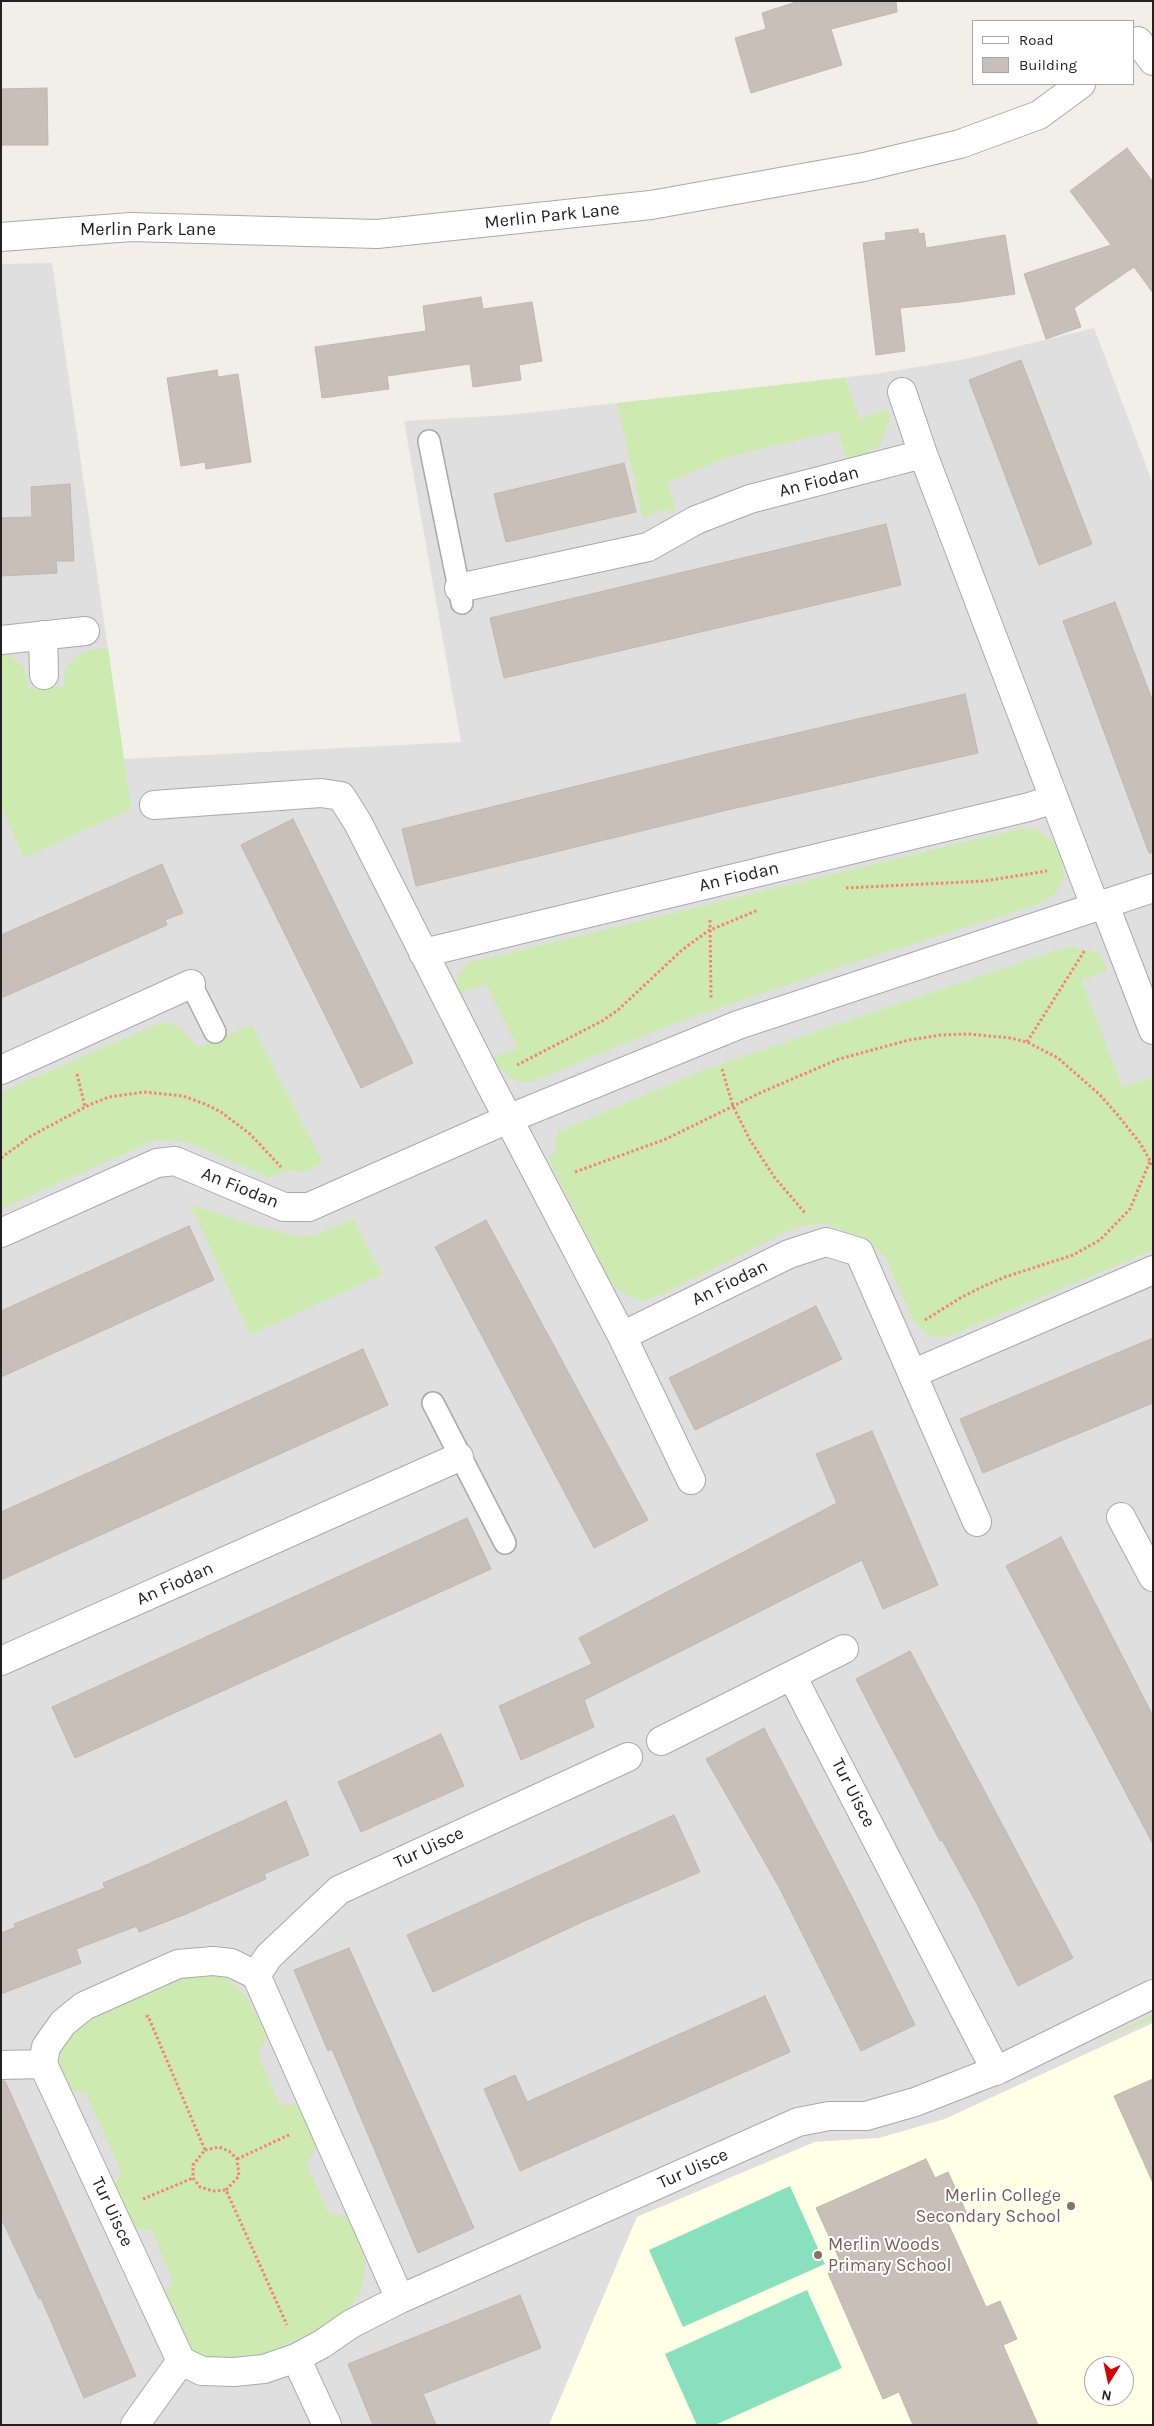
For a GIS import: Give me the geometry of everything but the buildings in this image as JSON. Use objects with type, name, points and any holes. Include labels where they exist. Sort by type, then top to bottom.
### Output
[{"type":"street","name":"Merlin Park Lane","points":[[1,237],[131,227],[377,234],[652,205],[864,167],[960,144],[1040,115],[1080,85]]},
{"type":"street","points":[[902,392],[923,454],[1079,864],[1114,929],[1153,1030]]},
{"type":"street","name":"An Fiodan","points":[[461,596],[648,547],[696,520],[750,499],[923,454]]},
{"type":"street","points":[[1,640],[85,631]]},
{"type":"street","points":[[43,636],[44,675]]},
{"type":"street","points":[[154,805],[321,793],[340,796],[358,823],[508,1119],[622,1336],[691,1480]]},
{"type":"street","name":"An Fiodan","points":[[423,953],[1029,807],[1054,799]]},
{"type":"street","name":"An Fiodan","points":[[1,1233],[157,1163],[175,1161],[284,1207],[309,1207],[508,1119],[717,1033],[1153,888]]},
{"type":"street","points":[[1,1070],[191,984]]},
{"type":"street","points":[[826,1242],[858,1252],[977,1522]]},
{"type":"street","name":"An Fiodan","points":[[622,1336],[789,1254],[826,1242]]},
{"type":"street","points":[[912,1374],[1153,1270]]},
{"type":"street","name":"An Fiodan","points":[[1,1661],[458,1457]]},
{"type":"street","points":[[1120,1517],[1153,1577]]},
{"type":"street","points":[[661,1741],[844,1649]]},
{"type":"street","name":"Tur Uisce","points":[[792,1676],[996,2071]]},
{"type":"street","name":"Tur Uisce","points":[[256,1975],[269,1956],[339,1890],[628,1757]]},
{"type":"street","points":[[1,2065],[43,2064],[46,2047],[63,2023],[84,2006],[161,1970],[178,1964],[213,1961],[231,1963],[256,1975],[400,2299]]},
{"type":"street","name":"Tur Uisce","points":[[43,2064],[181,2361],[202,2371],[234,2372],[264,2369],[296,2358],[322,2344],[351,2324],[400,2299],[798,2122],[828,2116],[866,2116],[915,2102],[996,2071],[1153,1994]]},
{"type":"street","points":[[296,2358],[327,2425]]},
{"type":"street","points":[[135,2425],[181,2361]]},
{"type":"lane","name":"An Fiodan","points":[[429,441],[461,596]]},
{"type":"lane","points":[[191,984],[215,1032]]},
{"type":"lane","points":[[433,1403],[458,1457],[505,1543]]},
{"type":"path","points":[[837,890],[984,881],[1079,864]]},
{"type":"path","points":[[715,882],[708,932],[712,1001],[721,1065],[733,1106],[750,1140],[775,1178],[826,1242]]},
{"type":"path","points":[[488,1080],[602,1021],[618,1010],[682,950],[708,932],[759,909]]},
{"type":"path","points":[[1027,1042],[1086,948],[1114,929]]},
{"type":"path","points":[[541,1183],[666,1138],[803,1073],[839,1059],[909,1040],[941,1035],[969,1034],[997,1036],[1027,1042],[1058,1058],[1099,1094],[1140,1143],[1153,1166]]},
{"type":"path","points":[[898,1343],[921,1322],[962,1297],[1005,1277],[1073,1255],[1100,1240],[1130,1209],[1150,1161]]},
{"type":"path","points":[[140,2020],[155,2013]]},
{"type":"path","points":[[148,2016],[205,2150]]},
{"type":"path","points":[[237,2159],[320,2120]]},
{"type":"path","points":[[286,2126],[294,2143]]},
{"type":"path","points":[[219,2147],[229,2151],[237,2159],[239,2176],[226,2190],[213,2191],[200,2187],[194,2178],[192,2165],[205,2150],[219,2147]]},
{"type":"path","points":[[112,2212],[194,2178]]},
{"type":"path","points":[[226,2190],[286,2322],[294,2319]]},
{"type":"shaded area","points":[[52,263],[124,759],[461,742],[404,421],[510,415],[874,374],[966,359],[1094,328],[1153,484],[1153,2023],[945,2119],[879,2138],[815,2142],[637,2217],[549,2425],[1,2425],[1,264]]},
{"type":"shaded area","name":"Merlin Woods Primary School","points":[[1153,2023],[1153,2425],[549,2425],[637,2217],[815,2142],[879,2138],[945,2119]]},
{"type":"green space","points":[[845,378],[860,419],[888,409],[890,420],[880,445],[846,460],[838,431],[725,458],[667,483],[676,512],[662,510],[643,518],[617,403]]},
{"type":"green space","points":[[108,648],[131,809],[24,858],[1,806],[1,655],[10,656],[23,666],[29,689],[64,686],[65,669],[75,657],[90,650]]},
{"type":"green space","points":[[1019,829],[1035,829],[1052,840],[1059,850],[1064,876],[1055,894],[1046,902],[840,967],[673,1024],[532,1082],[520,1082],[509,1077],[491,1058],[518,1048],[486,984],[460,994],[457,986],[458,976],[468,963]]},
{"type":"green space","points":[[1073,947],[1100,953],[1108,971],[1082,980],[1122,1087],[1150,1078],[1153,1084],[1153,1250],[947,1337],[929,1336],[913,1320],[885,1257],[878,1249],[867,1240],[825,1223],[796,1227],[663,1294],[649,1299],[640,1300],[629,1296],[619,1291],[611,1282],[550,1163],[548,1156],[555,1154],[557,1132],[709,1068],[1060,949]]},
{"type":"green space","points":[[160,1023],[171,1023],[184,1031],[197,1048],[252,1025],[323,1163],[308,1170],[299,1172],[290,1170],[269,1178],[195,1145],[178,1141],[155,1140],[1,1209],[1,1092]]},
{"type":"green space","points":[[190,1204],[249,1224],[301,1237],[312,1236],[354,1219],[382,1275],[250,1335]]},
{"type":"green space","points":[[203,1973],[228,1979],[246,1996],[267,2035],[258,2055],[280,2105],[297,2104],[317,2149],[306,2163],[328,2212],[349,2217],[366,2263],[361,2292],[346,2313],[325,2327],[265,2353],[216,2363],[185,2353],[158,2299],[173,2283],[152,2230],[131,2227],[114,2188],[121,2172],[85,2091],[67,2092],[59,2072],[62,2050],[79,2026],[182,1977]]},
{"type":"green space","points":[[1153,2014],[1153,2019],[1090,2046]]},
{"type":"green space","points":[[790,2186],[825,2264],[683,2327],[649,2250]]},
{"type":"green space","points":[[807,2290],[842,2368],[715,2425],[697,2425],[665,2354]]},
{"type":"place","name":"Merlin College Secondary School","points":[[1071,2206]]},
{"type":"place","name":"Merlin Woods Primary School","points":[[818,2255]]}]
